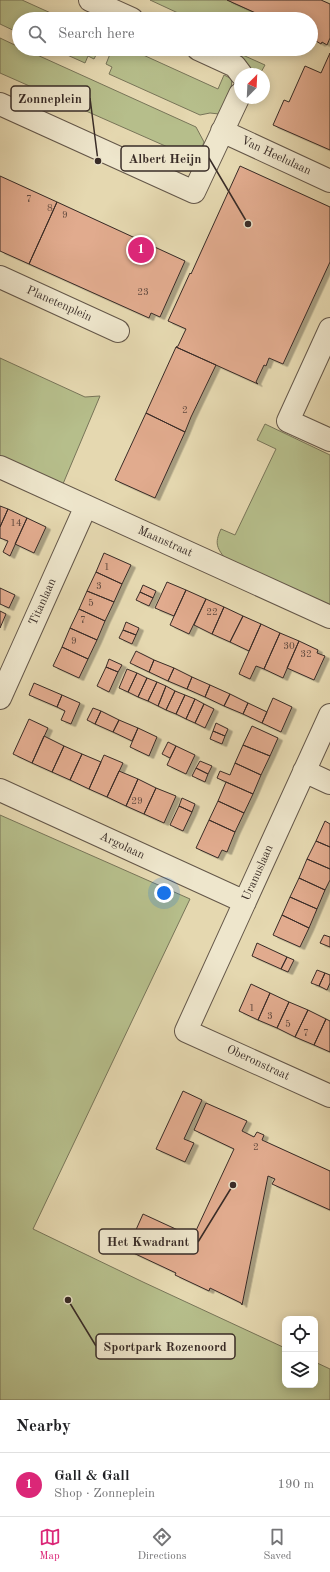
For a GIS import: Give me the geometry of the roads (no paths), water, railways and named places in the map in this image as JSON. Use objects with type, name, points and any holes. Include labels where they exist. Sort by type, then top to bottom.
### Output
[{"type":"street","points":[[90,0],[117,12]]},
{"type":"street","points":[[213,56],[236,68]]},
{"type":"street","points":[[0,104],[194,192],[235,104]]},
{"type":"street","name":"Van Heelulaan","points":[[222,132],[330,181]]},
{"type":"street","name":"Planetenplein","points":[[0,277],[118,331]]},
{"type":"street","points":[[330,329],[288,421],[330,440]]},
{"type":"street","name":"Maanstraat","points":[[0,467],[330,617]]},
{"type":"street","name":"Titanlaan","points":[[0,698],[86,506]]},
{"type":"street","name":"Uranuslaan","points":[[186,1031],[330,715]]},
{"type":"street","points":[[304,771],[330,783]]},
{"type":"street","name":"Argolaan","points":[[0,790],[245,902]]},
{"type":"street","name":"Oberonstraat","points":[[186,1031],[330,1096]]},
{"type":"place","name":"Zonneplein","points":[[98,161]]},
{"type":"place","name":"Albert Heijn","points":[[248,224]]},
{"type":"place","name":"Gall & Gall","points":[[141,250]]},
{"type":"place","name":"Het Kwadrant","points":[[233,1185]]},
{"type":"place","name":"Sportpark Rozenoord","points":[[68,1300]]}]
